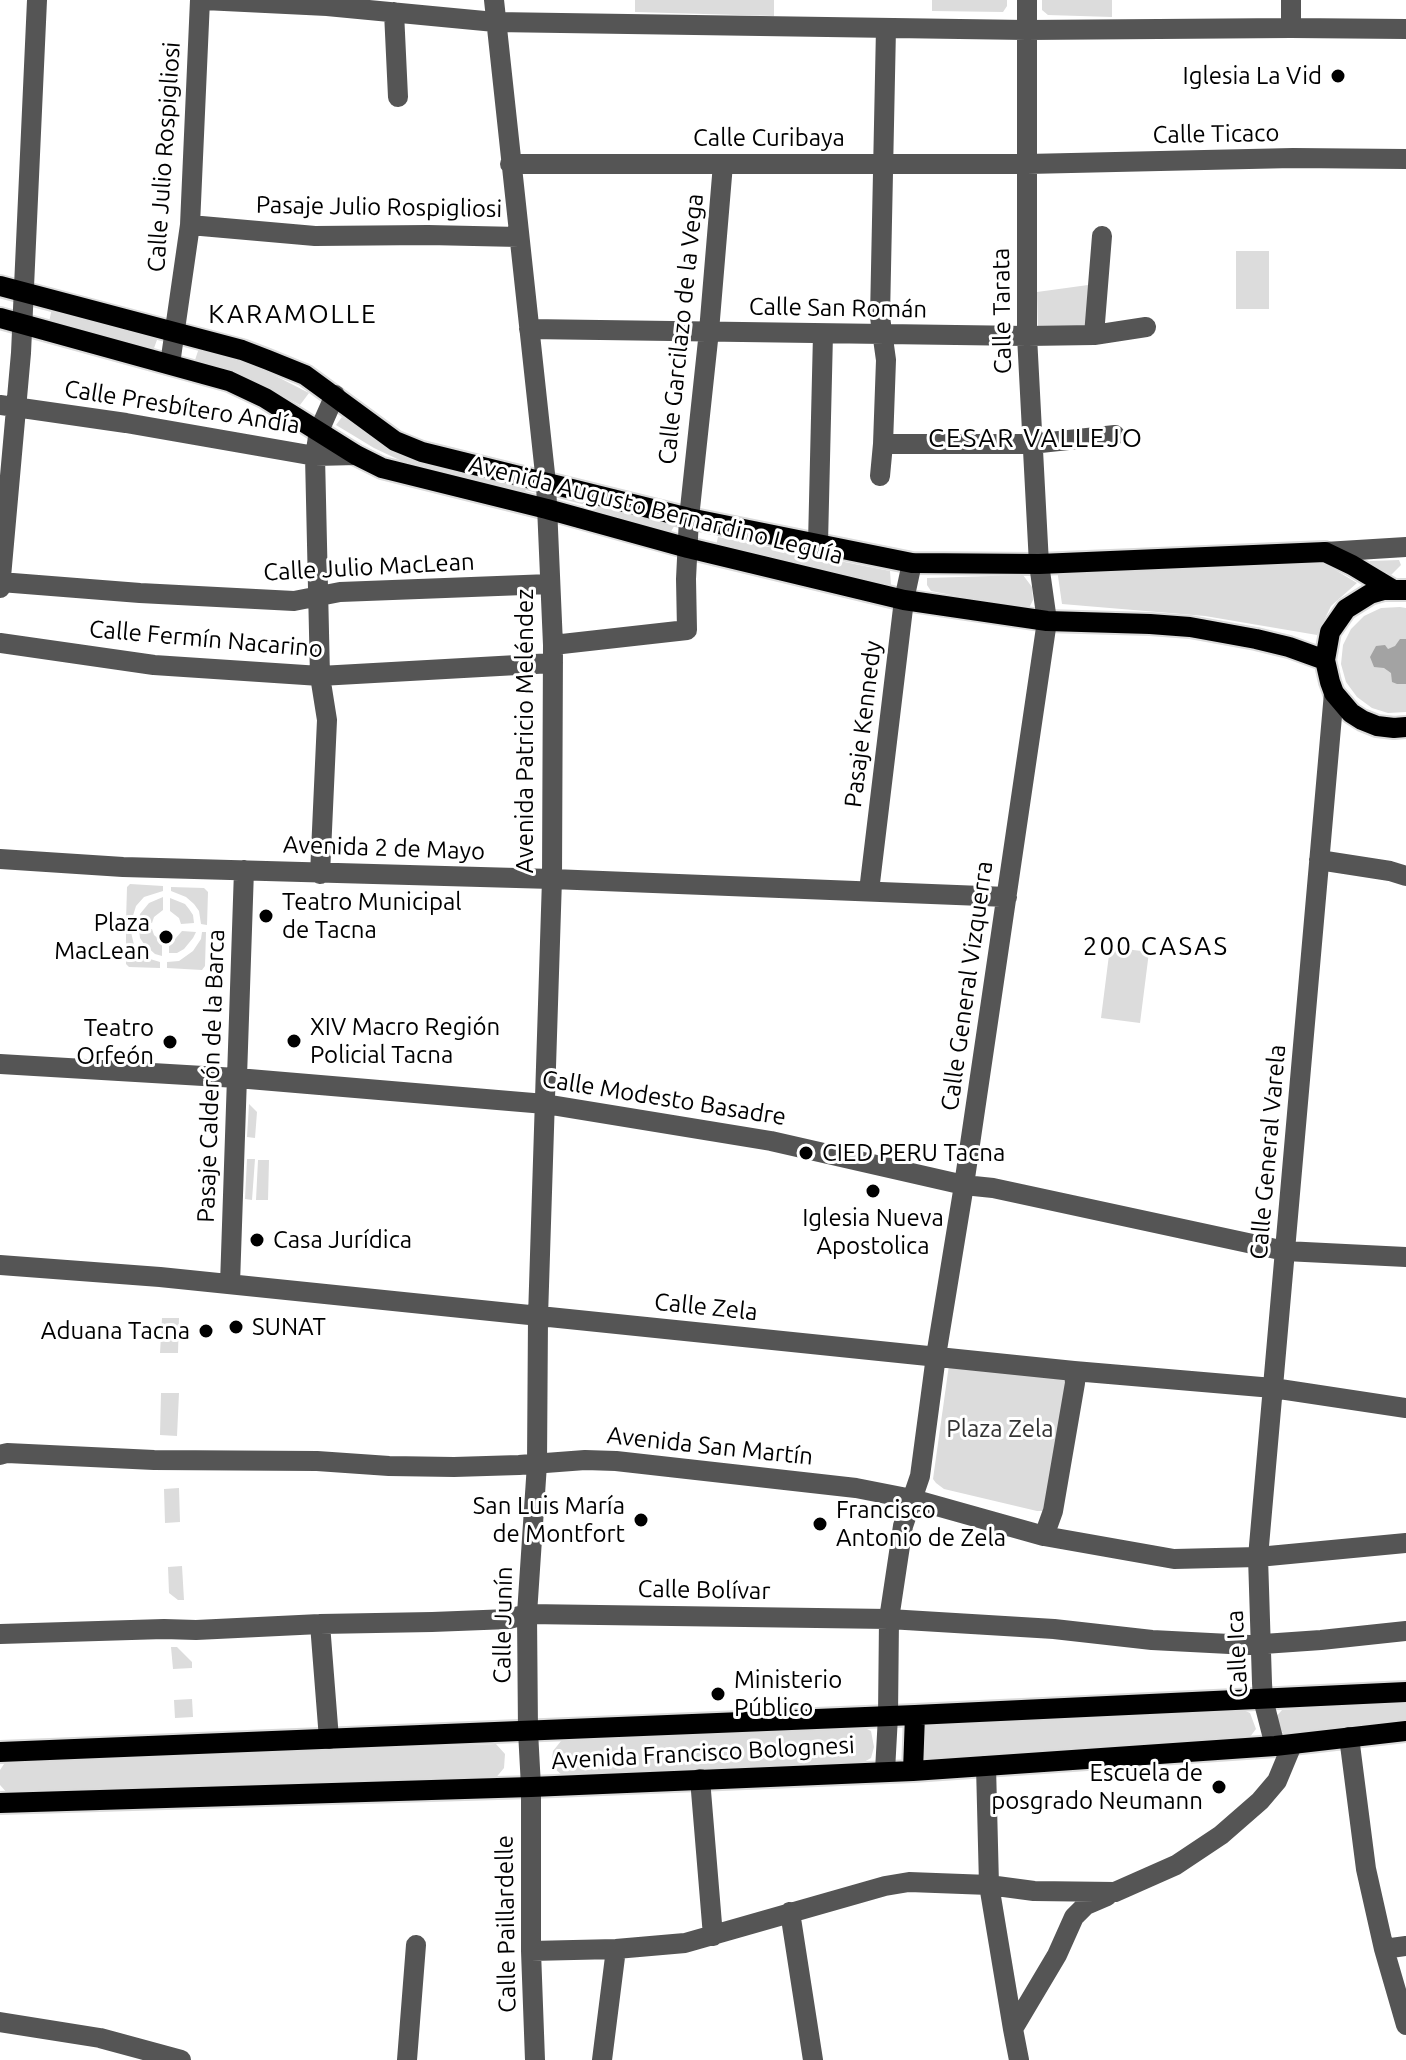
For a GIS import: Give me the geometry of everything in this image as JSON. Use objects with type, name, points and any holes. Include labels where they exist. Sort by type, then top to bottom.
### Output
[{"type":"main road","name":"Avenida Augusto Bernardino Leguía","points":[[0,286],[242,350],[268,360],[305,375],[395,441],[422,452],[689,518],[912,563],[1039,564],[1325,552],[1400,587]]},
{"type":"main road","name":"Avenida Augusto Bernardino Leguía","points":[[0,318],[229,381],[265,398],[382,468],[688,548],[904,600],[1047,621],[1190,627],[1289,647],[1325,660]]},
{"type":"main road","points":[[1400,587],[1370,594],[1346,609],[1330,632],[1325,660],[1334,693],[1351,713],[1377,726],[1406,727]]},
{"type":"main road","name":"Avenida Francisco Bolognesi","points":[[0,1752],[1406,1692]]},
{"type":"main road","points":[[913,1771],[915,1715]]},
{"type":"main road","name":"Avenida Francisco Bolognesi","points":[[0,1803],[531,1787],[913,1771],[1284,1746],[1406,1731]]},
{"type":"street","points":[[0,588],[8,406],[24,292],[37,0]]},
{"type":"street","points":[[202,0],[327,3],[495,22],[1026,30],[1406,29]]},
{"type":"street","name":"Calle Julio Rospigliosi","points":[[170,364],[190,225],[202,0]]},
{"type":"street","name":"Avenida Patricio Meléndez","points":[[494,0],[546,483],[553,654],[552,879],[538,1317],[537,1464]]},
{"type":"street","name":"Calle Tarata","points":[[1027,0],[1027,336],[1039,564],[1047,621]]},
{"type":"street","points":[[1291,0],[1291,28]]},
{"type":"street","points":[[394,12],[398,97]]},
{"type":"street","points":[[880,476],[886,360],[880,317],[886,28]]},
{"type":"street","name":"Calle Ticaco","points":[[1027,164],[1293,158],[1406,159]]},
{"type":"street","name":"Calle Curibaya","points":[[510,164],[1027,164]]},
{"type":"street","name":"Calle Garcilazo de la Vega","points":[[687,630],[689,518],[723,164]]},
{"type":"street","name":"Pasaje Julio Rospigliosi","points":[[190,225],[315,236],[519,237]]},
{"type":"street","points":[[1094,335],[1102,236]]},
{"type":"street","name":"Calle San Román","points":[[529,329],[1027,336],[1094,335],[1146,327]]},
{"type":"street","points":[[818,543],[823,334]]},
{"type":"street","points":[[320,874],[327,720],[320,676],[315,456],[319,431],[335,395]]},
{"type":"street","name":"Calle Presbítero Andía","points":[[8,406],[315,456],[356,455]]},
{"type":"street","points":[[883,444],[1031,444],[1115,435]]},
{"type":"street","name":"Avenida Augusto Bernardino Leguía","points":[[1325,552],[1406,547]]},
{"type":"street","name":"Pasaje Kennedy","points":[[869,891],[904,600],[912,563]]},
{"type":"street","name":"Calle Julio MacLean","points":[[0,582],[294,601],[340,592],[550,584]]},
{"type":"street","name":"Calle General Vizquerra","points":[[885,1771],[889,1619],[903,1526],[920,1476],[1047,621]]},
{"type":"street","name":"Calle Fermín Nacarino","points":[[0,643],[154,665],[320,676],[553,654],[687,630]]},
{"type":"street","name":"Calle General Varela","points":[[1258,1557],[1334,693]]},
{"type":"street","points":[[1328,751],[1339,733],[1362,720]]},
{"type":"street","name":"Avenida 2 de Mayo","points":[[0,859],[123,867],[552,879],[1007,897]]},
{"type":"street","points":[[1319,860],[1406,876]]},
{"type":"street","name":"Pasaje Calderón de la Barca","points":[[230,1284],[244,870]]},
{"type":"street","name":"Calle Modesto Basadre","points":[[0,1064],[237,1078],[545,1104],[771,1141],[964,1185],[993,1188],[1285,1251],[1406,1257]]},
{"type":"street","name":"Calle Zela","points":[[0,1265],[230,1284],[1074,1371],[1273,1388],[1406,1408]]},
{"type":"street","points":[[1044,1536],[1053,1511],[1075,1383],[1074,1371]]},
{"type":"street","name":"Avenida San Martín","points":[[0,1455],[454,1467],[616,1461],[856,1488],[912,1499],[1044,1536],[1174,1559],[1258,1557],[1406,1543]]},
{"type":"street","name":"Calle Junín","points":[[531,1787],[527,1614],[537,1464]]},
{"type":"street","name":"Calle Ica","points":[[1258,1557],[1263,1699],[1284,1746]]},
{"type":"street","name":"Calle Bolívar","points":[[0,1634],[509,1619],[527,1614],[889,1619],[1249,1645],[1406,1631]]},
{"type":"street","points":[[320,1624],[329,1739]]},
{"type":"street","points":[[1349,1737],[1366,1869],[1384,1949],[1406,2025]]},
{"type":"street","points":[[1013,2029],[1057,1955],[1074,1917],[1086,1905],[1176,1865],[1221,1835],[1260,1801],[1277,1781],[1284,1746]]},
{"type":"street","points":[[986,1766],[989,1885],[1019,2060]]},
{"type":"street","points":[[700,1779],[713,1936]]},
{"type":"street","name":"Calle Paillardelle","points":[[531,1787],[531,1951],[535,2060]]},
{"type":"street","points":[[531,1951],[616,1949],[685,1943],[885,1886],[909,1882],[989,1885],[1034,1891],[1115,1892]]},
{"type":"street","points":[[790,1912],[813,2060]]},
{"type":"street","points":[[407,2060],[416,1945]]},
{"type":"street","points":[[1384,1949],[1406,1946]]},
{"type":"street","points":[[602,2060],[616,1949]]},
{"type":"street","points":[[0,2022],[117,2042],[181,2060]]},
{"type":"green space","points":[[635,0],[774,0],[774,16],[635,12]]},
{"type":"green space","points":[[932,0],[1007,0],[1007,6],[1003,12],[932,11]]},
{"type":"green space","points":[[1042,0],[1112,0],[1112,17],[1048,15],[1042,10]]},
{"type":"green space","points":[[1236,251],[1269,251],[1269,309],[1236,309]]},
{"type":"green space","points":[[1088,285],[1088,330],[1038,331],[1037,292]]},
{"type":"green space","points":[[52,308],[158,337],[153,351],[49,322]]},
{"type":"green space","points":[[199,348],[262,369],[309,393],[300,405],[259,383],[195,360]]},
{"type":"green space","points":[[342,417],[397,453],[444,468],[525,487],[526,494],[408,464],[336,425]]},
{"type":"green space","points":[[583,504],[676,523],[669,535],[582,512]]},
{"type":"green space","points":[[718,537],[890,571],[891,585],[716,546]]},
{"type":"green space","points":[[1319,560],[1357,583],[1331,606],[1317,635],[1205,616],[1062,604],[1057,569]]},
{"type":"green space","points":[[1399,560],[1401,565],[1391,575],[1369,564],[1370,561]]},
{"type":"green space","points":[[1023,575],[1032,587],[1033,600],[1028,610],[931,591],[927,585],[927,578]]},
{"type":"green space","points":[[1381,608],[1406,608],[1406,712],[1388,713],[1372,708],[1357,697],[1346,682],[1341,664],[1343,645],[1351,629],[1364,616]]},
{"type":"green space","points":[[130,884],[163,886],[163,891],[144,897],[136,906],[131,922],[126,922],[127,887]]},
{"type":"green space","points":[[171,887],[204,888],[208,892],[207,925],[201,924],[199,911],[194,904],[171,891]]},
{"type":"green space","points":[[163,897],[163,910],[152,923],[139,922],[140,914],[149,903]]},
{"type":"green space","points":[[170,898],[185,904],[193,915],[194,923],[181,924],[170,911]]},
{"type":"green space","points":[[139,929],[152,929],[162,942],[162,956],[144,944]]},
{"type":"green space","points":[[182,931],[196,932],[184,949],[169,953],[169,940],[175,939]]},
{"type":"green space","points":[[126,932],[131,932],[138,950],[160,962],[160,968],[129,967],[126,964]]},
{"type":"green space","points":[[202,932],[206,932],[205,966],[202,970],[167,968],[167,962],[179,961],[193,951]]},
{"type":"green space","points":[[1110,947],[1149,952],[1140,1023],[1101,1018]]},
{"type":"green space","points":[[249,1104],[257,1112],[255,1138],[247,1137]]},
{"type":"green space","points":[[247,1159],[255,1159],[252,1200],[245,1199]]},
{"type":"green space","points":[[258,1160],[269,1160],[268,1200],[256,1200]]},
{"type":"green space","points":[[162,1318],[179,1318],[178,1353],[160,1353]]},
{"type":"green space","name":"Plaza Zela","points":[[949,1365],[1068,1378],[1044,1511],[944,1489],[933,1479]]},
{"type":"green space","points":[[161,1393],[179,1393],[177,1436],[160,1435]]},
{"type":"green space","points":[[179,1488],[180,1522],[165,1523],[164,1489]]},
{"type":"green space","points":[[182,1566],[184,1600],[178,1600],[169,1593],[168,1567]]},
{"type":"green space","points":[[171,1647],[177,1647],[192,1662],[192,1668],[173,1669]]},
{"type":"green space","points":[[192,1699],[193,1717],[175,1718],[174,1700]]},
{"type":"green space","points":[[1406,1701],[1406,1725],[1289,1736],[1278,1730],[1275,1718],[1282,1710]]},
{"type":"green space","points":[[1239,1708],[1250,1713],[1256,1729],[1246,1742],[929,1763],[922,1759],[920,1729],[926,1722]]},
{"type":"green space","points":[[855,1723],[871,1731],[874,1747],[871,1758],[857,1766],[563,1776],[553,1767],[553,1751],[561,1741]]},
{"type":"green space","points":[[496,1744],[505,1754],[504,1768],[494,1780],[9,1795],[0,1785],[0,1770],[6,1761]]},
{"type":"shaded area","points":[[1400,639],[1406,639],[1406,684],[1392,682],[1391,673],[1374,667],[1370,657],[1376,646],[1385,645],[1388,649]]},
{"type":"place","name":"Iglesia La Vid","points":[[1338,76]]},
{"type":"place","name":"Teatro Municipal de Tacna","points":[[266,916]]},
{"type":"place","name":"Plaza MacLean","points":[[166,937]]},
{"type":"place","name":"XIV Macro Región Policial Tacna","points":[[294,1041]]},
{"type":"place","name":"Teatro Orfeón","points":[[170,1042]]},
{"type":"place","name":"CIED PERU Tacna","points":[[806,1153]]},
{"type":"place","name":"Iglesia Nueva Apostolica","points":[[873,1191]]},
{"type":"place","name":"Casa Jurídica","points":[[257,1240]]},
{"type":"place","name":"SUNAT","points":[[236,1327]]},
{"type":"place","name":"Aduana Tacna","points":[[206,1331]]},
{"type":"place","name":"San Luis María de Montfort","points":[[641,1520]]},
{"type":"place","name":"Francisco Antonio de Zela","points":[[820,1524]]},
{"type":"place","name":"Ministerio Público","points":[[718,1694]]},
{"type":"place","name":"Escuela de posgrado Neumann","points":[[1219,1787]]},
{"type":"district","name":"KARAMOLLE","points":[[293,314]]},
{"type":"district","name":"CESAR VALLEJO","points":[[1036,438]]},
{"type":"district","name":"200 CASAS","points":[[1156,946]]}]
